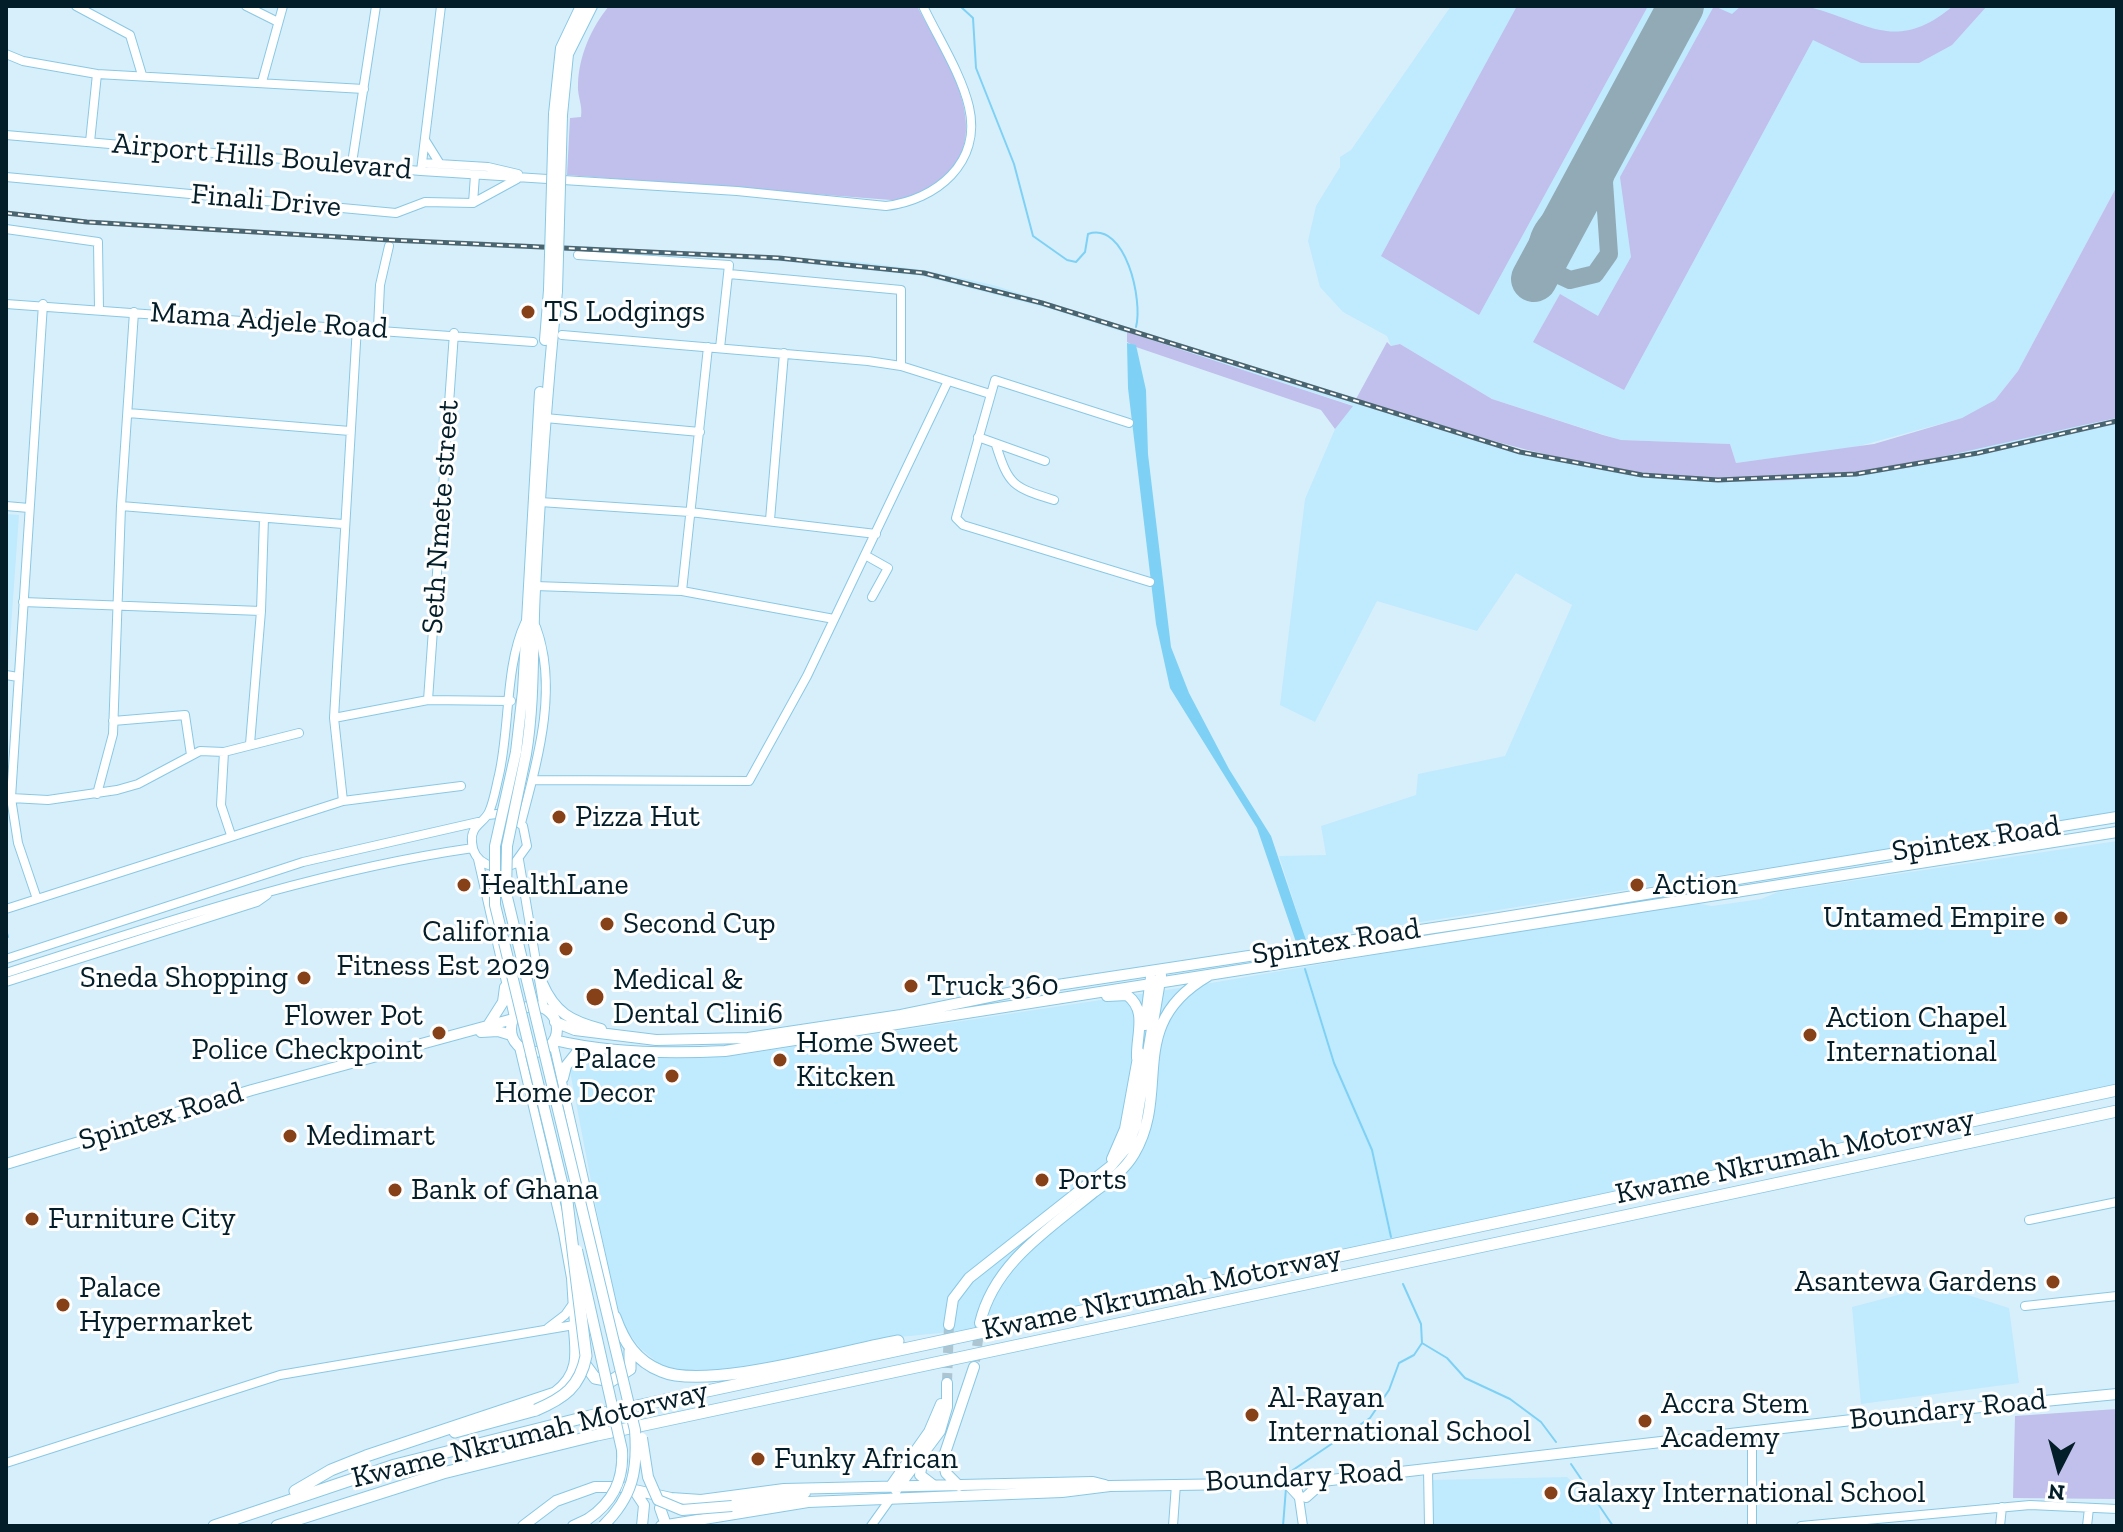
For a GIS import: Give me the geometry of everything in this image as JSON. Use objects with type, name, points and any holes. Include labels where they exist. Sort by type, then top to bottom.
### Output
[{"type":"highway","name":"Kwame Nkrumah Motorway","points":[[214,1526],[274,1504],[492,1439],[938,1339],[2117,1090]]},
{"type":"highway","name":"Kwame Nkrumah Motorway","points":[[277,1526],[443,1473],[597,1435],[2117,1111]]},
{"type":"highway","points":[[400,1444],[536,1410],[560,1400],[583,1375],[586,1356],[567,1202]]},
{"type":"highway","points":[[576,1343],[586,1370],[602,1381],[620,1378],[630,1369],[629,1348],[615,1317]]},
{"type":"highway","points":[[274,1504],[331,1470],[555,1393],[573,1376],[574,1325]]},
{"type":"highway","points":[[629,1348],[662,1372],[701,1375],[897,1341],[938,1339]]},
{"type":"main road","points":[[530,622],[535,586],[553,290],[561,48],[581,6]]},
{"type":"main road","points":[[558,114],[568,54],[592,6]]},
{"type":"main road","points":[[553,290],[530,622],[534,695],[495,846],[495,905],[567,1202],[622,1450],[623,1469],[618,1486],[601,1510],[573,1526]]},
{"type":"main road","points":[[521,753],[507,846],[506,893],[635,1430],[637,1470],[631,1490],[621,1508],[603,1526]]},
{"type":"main road","name":"Spintex Road","points":[[555,1022],[575,1030],[622,1037],[723,1041],[901,1015],[1156,969],[1493,919],[2117,817]]},
{"type":"main road","name":"Spintex Road","points":[[553,1041],[639,1051],[725,1051],[2117,832]]},
{"type":"main road","points":[[949,1325],[953,1299],[963,1284],[1122,1156],[1133,1135],[1156,969]]},
{"type":"main road","points":[[980,1323],[986,1300],[1014,1259],[1115,1177],[1132,1157],[1141,1136],[1161,1023],[1181,994],[1213,973]]},
{"type":"main road","points":[[1101,1174],[1117,1152],[1125,1129],[1137,1058],[1156,981]]},
{"type":"main road","points":[[542,983],[548,998],[564,1016],[622,1037]]},
{"type":"main road","points":[[489,1024],[503,1002],[505,987]]},
{"type":"main road","points":[[974,1011],[1127,995],[1140,1011],[1137,1058]]},
{"type":"main road","points":[[528,1007],[544,1009],[555,1022],[553,1041],[537,1052],[519,1047],[511,1035],[513,1018],[528,1007]]},
{"type":"main road","name":"Spintex Road","points":[[6,1164],[252,1090],[513,1018]]},
{"type":"main road","name":"Spintex Road","points":[[455,1034],[498,1031],[511,1035]]},
{"type":"main road","points":[[563,1078],[566,1066],[582,1046]]},
{"type":"main road","points":[[1059,1206],[1077,1207]]},
{"type":"main road","points":[[959,1486],[946,1473],[943,1459],[974,1367]]},
{"type":"main road","points":[[888,1496],[926,1452],[945,1418],[947,1383]]},
{"type":"main road","name":"Boundary Road","points":[[663,1526],[808,1502],[888,1496],[1324,1481],[1752,1434],[1878,1417],[2117,1394]]},
{"type":"main road","points":[[888,1496],[905,1464],[929,1432],[946,1396]]},
{"type":"main road","points":[[635,1430],[642,1435],[648,1477],[658,1500],[682,1510],[732,1506],[815,1491]]},
{"type":"main road","points":[[926,1452],[920,1475],[939,1487]]},
{"type":"main road","points":[[866,1487],[905,1464]]},
{"type":"main road","points":[[1297,1483],[1302,1497],[1324,1481]]},
{"type":"main road","name":"Boundary Road","points":[[523,1526],[556,1501],[578,1492],[605,1487],[701,1500],[784,1489],[815,1491],[866,1487],[888,1496],[959,1486],[1093,1482],[1110,1486]]},
{"type":"main road","points":[[634,1490],[644,1505],[642,1526]]},
{"type":"main road","points":[[663,1526],[660,1508],[671,1498]]},
{"type":"street","points":[[76,6],[130,35],[142,75]]},
{"type":"street","points":[[246,6],[278,22]]},
{"type":"street","points":[[262,82],[283,6]]},
{"type":"street","points":[[352,163],[376,6]]},
{"type":"street","points":[[441,6],[421,167],[440,164],[488,167],[534,178],[737,191],[886,206],[931,194],[953,175],[965,156],[971,124],[969,106],[923,6]]},
{"type":"street","points":[[6,54],[23,61],[97,74],[364,89]]},
{"type":"street","points":[[90,142],[97,74]]},
{"type":"street","name":"Airport Hills Boulevard","points":[[6,135],[534,178]]},
{"type":"street","points":[[424,139],[440,164]]},
{"type":"street","points":[[473,203],[475,175]]},
{"type":"street","name":"Finali Drive","points":[[6,177],[382,212],[406,211],[425,202],[473,203]]},
{"type":"street","points":[[473,203],[518,178]]},
{"type":"street","points":[[6,229],[98,242],[99,309]]},
{"type":"street","points":[[378,328],[380,285],[389,246]]},
{"type":"street","points":[[578,255],[728,264],[720,348]]},
{"type":"street","points":[[729,274],[901,290],[901,366]]},
{"type":"street","name":"Mama Adjele Road","points":[[6,304],[357,326],[533,342]]},
{"type":"street","points":[[37,899],[18,843],[11,798],[43,304]]},
{"type":"street","points":[[97,794],[113,721],[121,506],[134,312]]},
{"type":"street","points":[[343,801],[334,718],[357,326]]},
{"type":"street","name":"Seth Nmete street","points":[[428,700],[454,333]]},
{"type":"street","points":[[562,335],[901,366],[990,394]]},
{"type":"street","points":[[682,591],[708,347]]},
{"type":"street","points":[[770,520],[784,353]]},
{"type":"street","points":[[1129,423],[995,380],[956,512],[959,523],[1150,582]]},
{"type":"street","points":[[533,780],[741,784],[749,781],[779,731],[948,381]]},
{"type":"street","points":[[128,413],[350,431]]},
{"type":"street","points":[[545,418],[700,432]]},
{"type":"street","points":[[978,437],[1045,461]]},
{"type":"street","points":[[996,445],[1007,477],[1016,488],[1054,500]]},
{"type":"street","points":[[540,502],[690,512],[876,534]]},
{"type":"street","points":[[6,506],[29,508]]},
{"type":"street","points":[[121,506],[343,524]]},
{"type":"street","points":[[250,744],[261,611],[264,518]]},
{"type":"street","points":[[865,555],[888,568],[872,597]]},
{"type":"street","points":[[535,586],[682,591],[834,619]]},
{"type":"street","points":[[23,602],[261,611]]},
{"type":"street","points":[[488,815],[504,752],[518,638],[530,622],[539,637],[545,688],[543,730],[521,823],[527,842],[519,860],[528,929],[542,983],[544,1009]]},
{"type":"street","points":[[6,675],[18,677]]},
{"type":"street","points":[[334,718],[428,700],[511,701]]},
{"type":"street","points":[[113,721],[185,715],[191,755]]},
{"type":"street","points":[[11,798],[48,800],[97,794],[138,784],[191,755],[207,750],[224,752],[299,733]]},
{"type":"street","points":[[224,752],[221,805],[231,835]]},
{"type":"street","points":[[6,909],[343,801],[461,786]]},
{"type":"street","points":[[6,959],[303,862],[478,822],[488,815],[506,813],[521,823]]},
{"type":"street","points":[[478,822],[472,837],[473,848],[478,858],[513,1018]]},
{"type":"street","points":[[6,973],[253,895],[269,894],[378,865],[473,848]]},
{"type":"street","points":[[478,858],[488,866],[501,868],[519,860]]},
{"type":"street","points":[[6,982],[257,902],[269,894]]},
{"type":"street","points":[[553,1041],[615,1317]]},
{"type":"street","points":[[6,1463],[280,1375],[574,1325],[563,1233],[519,1047]]},
{"type":"street","points":[[2029,1220],[2117,1202]]},
{"type":"street","points":[[2025,1306],[2117,1296]]},
{"type":"street","points":[[540,1332],[557,1322],[572,1305]]},
{"type":"street","points":[[1752,1434],[1752,1526]]},
{"type":"street","points":[[1428,1469],[1429,1526]]},
{"type":"street","points":[[1297,1483],[1302,1497],[1303,1524]]},
{"type":"street","points":[[1173,1526],[1176,1484]]},
{"type":"street","points":[[871,1526],[888,1496]]},
{"type":"street","points":[[2000,1526],[2002,1507]]},
{"type":"street","points":[[1801,1526],[1866,1523],[2002,1507],[2117,1509]]},
{"type":"street","points":[[2087,1526],[2089,1508]]},
{"type":"shaded area","points":[[609,6],[917,6],[959,91],[965,113],[966,135],[960,157],[943,181],[904,201],[567,175],[570,118],[581,117],[578,88],[581,63],[592,33]]},
{"type":"shaded area","points":[[1451,6],[2117,6],[2117,186],[2018,371],[1995,400],[1980,410],[1962,418],[1852,448],[1736,463],[1730,444],[1620,440],[1492,399],[1400,344],[1391,346],[1387,336],[1343,312],[1320,287],[1308,241],[1316,206],[1340,167],[1340,157],[1351,150]]},
{"type":"shaded area","points":[[1517,6],[1648,6],[1479,315],[1381,256]]},
{"type":"shaded area","points":[[1714,6],[1732,14],[1741,6],[1801,6],[1864,26],[1897,32],[1932,21],[1953,6],[1987,6],[1952,45],[1919,63],[1861,63],[1813,40],[1624,390],[1533,342],[1560,294],[1598,316],[1631,257],[1620,177]]},
{"type":"shaded area","points":[[2117,186],[2117,418],[1849,474],[1785,480],[1721,481],[1598,466],[1477,436],[1356,399],[1387,342],[1391,346],[1400,344],[1492,399],[1621,440],[1730,444],[1736,463],[1874,444],[1962,418],[1995,400],[2018,371]]},
{"type":"shaded area","points":[[564,245],[852,261],[924,270],[993,285],[1527,452],[1601,469],[1722,480],[1848,474],[2117,418],[2117,813],[1306,940],[1279,856],[1326,855],[1321,826],[1416,795],[1418,774],[1505,756],[1572,605],[1516,573],[1477,631],[1377,601],[1315,722],[1280,705],[1305,499],[1335,429],[1352,405],[1051,309],[922,276],[779,261],[564,251]]},
{"type":"shaded area","points":[[1127,332],[1353,406],[1335,429],[1321,410],[1136,347],[1127,342]]},
{"type":"shaded area","points":[[1127,343],[1136,345],[1146,390],[1148,454],[1171,647],[1189,693],[1229,769],[1271,836],[1306,940],[1296,942],[1257,828],[1170,688],[1156,624],[1128,388]]},
{"type":"shaded area","points":[[6,514],[19,515],[8,669],[6,669]]},
{"type":"shaded area","points":[[2117,841],[2117,1086],[970,1330],[890,1338],[728,1371],[686,1375],[663,1367],[640,1348],[622,1324],[614,1301],[569,1066],[584,1053],[659,1058],[739,1055],[1199,985],[1695,903],[1712,906],[1761,899],[1778,892]]},
{"type":"shaded area","points":[[1936,1285],[2009,1308],[2019,1383],[1861,1404],[1852,1307]]},
{"type":"shaded area","points":[[2117,1409],[2117,1499],[2013,1498],[2015,1416]]},
{"type":"shaded area","points":[[1567,1477],[1599,1506],[1601,1526],[1432,1526],[1431,1480]]},
{"type":"waterway","points":[[960,6],[973,18],[976,68],[1014,164],[1033,236],[1067,260],[1076,262],[1085,252],[1088,234],[1101,233],[1113,239],[1122,251],[1134,283],[1138,315],[1136,327]]},
{"type":"waterway","points":[[6,929],[8,937]]},
{"type":"waterway","points":[[1305,969],[1334,1063],[1372,1150],[1391,1237]]},
{"type":"waterway","points":[[1403,1284],[1421,1324],[1422,1343],[1447,1358],[1465,1378],[1510,1399],[1541,1422],[1556,1442]]},
{"type":"waterway","points":[[1287,1474],[1370,1418],[1389,1390],[1399,1363],[1414,1355],[1422,1343]]},
{"type":"waterway","points":[[1571,1464],[1613,1526]]},
{"type":"waterway","points":[[1283,1526],[1286,1488]]},
{"type":"taxiway","points":[[1678,12],[1682,6]]},
{"type":"taxiway","points":[[1583,188],[1547,223],[1538,243],[1538,255],[1544,268],[1570,280],[1595,274],[1609,254],[1604,182],[1613,132]]},
{"type":"runway","points":[[1534,279],[1681,6]]},
{"type":"tunnel","points":[[947,1383],[949,1325]]},
{"type":"tunnel","points":[[975,1361],[980,1326]]},
{"type":"railway","points":[[6,213],[87,222],[390,240],[779,258],[924,273],[1042,303],[1520,452],[1642,475],[1718,480],[1856,474],[1978,453],[2117,421]]},
{"type":"place","name":"TS Lodgings","points":[[528,312]]},
{"type":"place","name":"Pizza Hut","points":[[559,817]]},
{"type":"place","name":"HealthLane","points":[[464,885]]},
{"type":"place","name":"Action","points":[[1637,885]]},
{"type":"place","name":"Untamed Empire","points":[[2061,918]]},
{"type":"place","name":"Second Cup","points":[[607,924]]},
{"type":"place","name":"California Fitness Est 2029","points":[[566,949]]},
{"type":"place","name":"Sneda Shopping","points":[[304,978]]},
{"type":"place","name":"Truck 360","points":[[911,986]]},
{"type":"place","name":"Medical & Dental Clini6","points":[[595,997]]},
{"type":"place","name":"Flower Pot Police Checkpoint","points":[[439,1033]]},
{"type":"place","name":"Action Chapel International","points":[[1810,1035]]},
{"type":"place","name":"Home Sweet Kitcken","points":[[780,1060]]},
{"type":"place","name":"Palace Home Decor","points":[[672,1076]]},
{"type":"place","name":"Medimart","points":[[290,1136]]},
{"type":"place","name":"Ports","points":[[1042,1180]]},
{"type":"place","name":"Bank of Ghana","points":[[395,1190]]},
{"type":"place","name":"Furniture City","points":[[32,1219]]},
{"type":"place","name":"Asantewa Gardens","points":[[2053,1282]]},
{"type":"place","name":"Palace Hypermarket","points":[[63,1305]]},
{"type":"place","name":"Al-Rayan International School","points":[[1252,1415]]},
{"type":"place","name":"Accra Stem Academy","points":[[1645,1421]]},
{"type":"place","name":"Funky African","points":[[758,1459]]},
{"type":"place","name":"Galaxy International School","points":[[1551,1493]]}]
